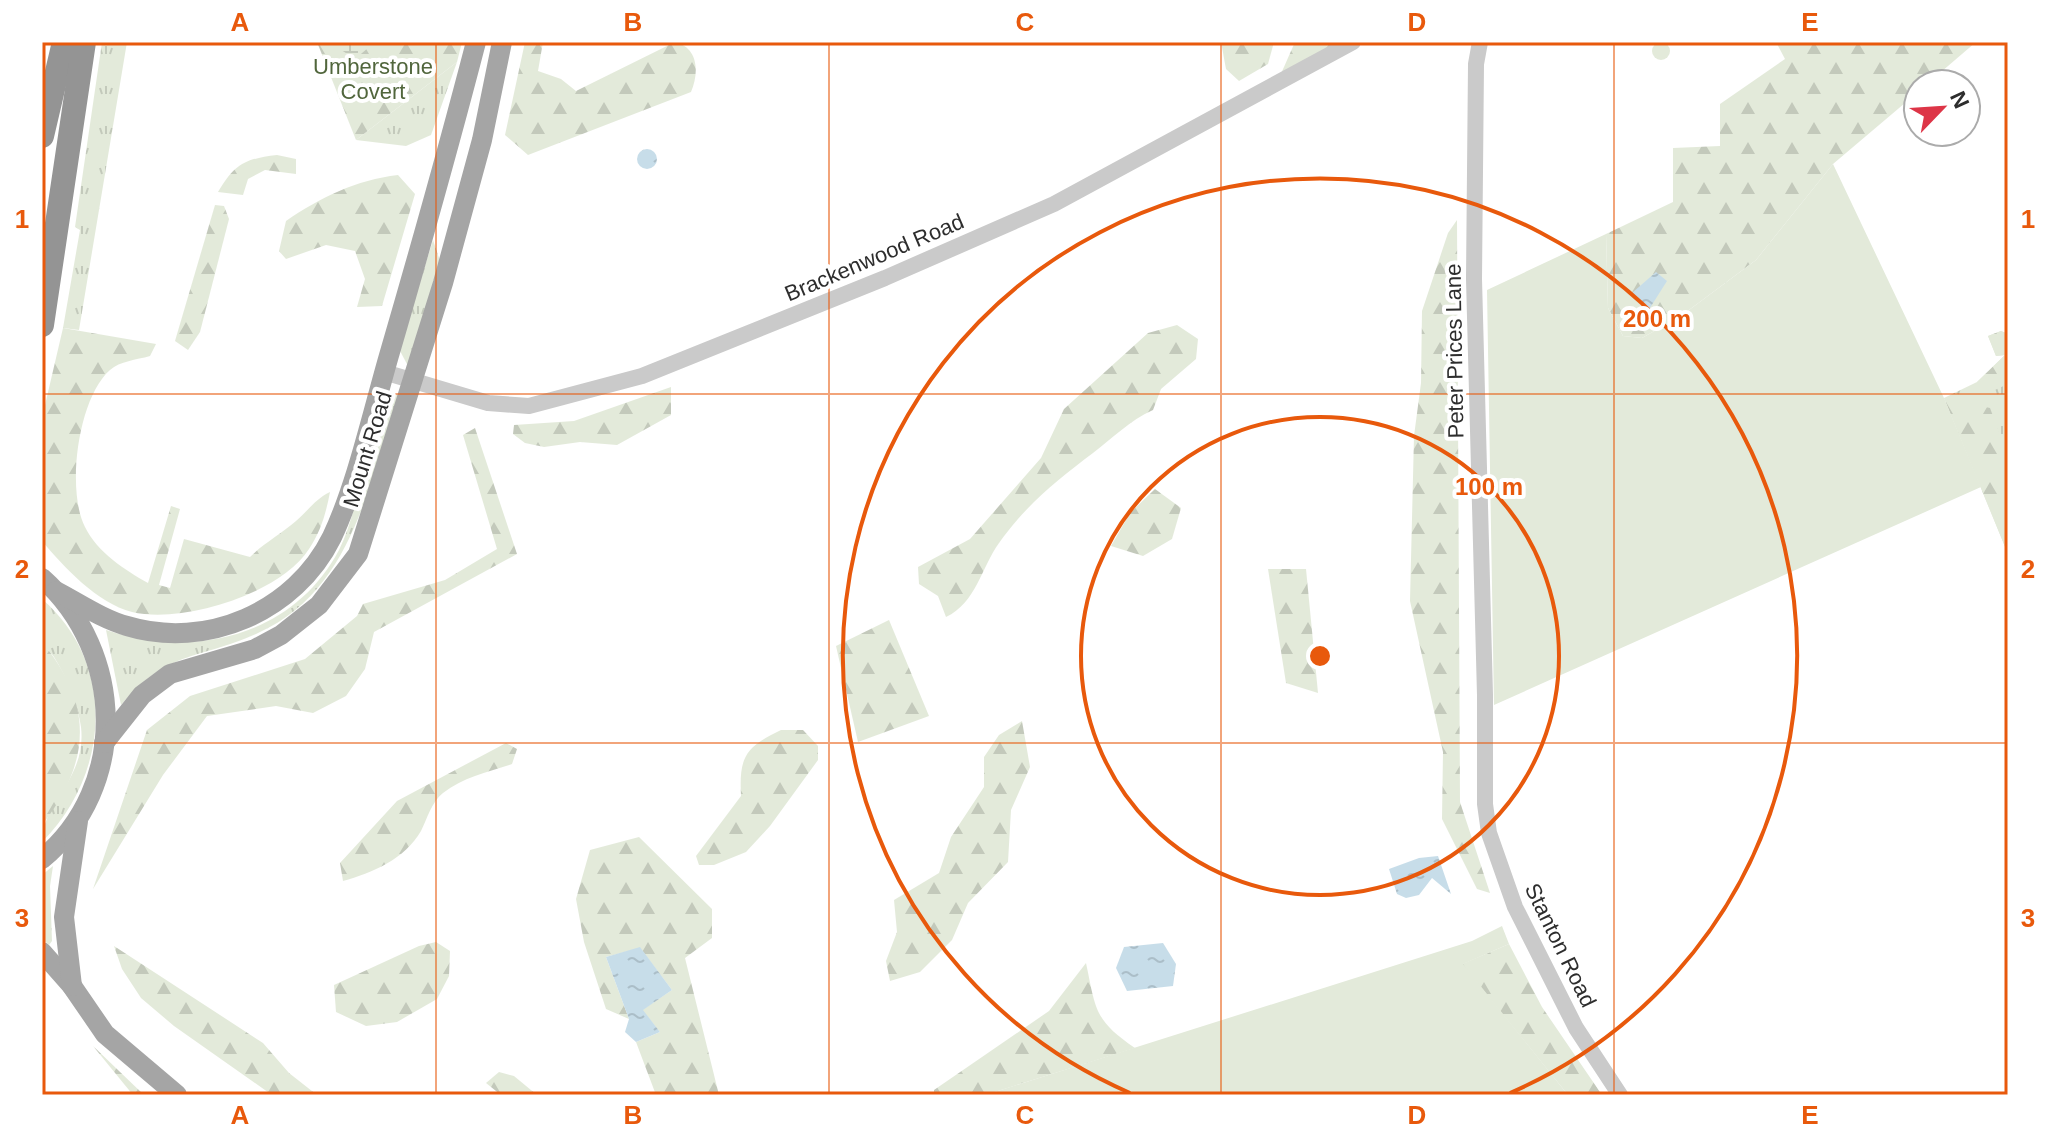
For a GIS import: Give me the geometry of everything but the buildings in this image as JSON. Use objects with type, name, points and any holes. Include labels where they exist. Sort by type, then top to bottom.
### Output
[{"type":"highway","points":[[42,136],[64,42]]},
{"type":"highway","points":[[42,325],[84,42]]},
{"type":"main road","name":"Mount Road","points":[[49,585],[123,625],[169,634],[224,627],[274,603],[305,576],[330,540],[384,372],[476,42]]},
{"type":"main road","name":"Mount Road","points":[[104,743],[155,684],[183,668],[255,649],[281,635],[319,605],[358,554],[413,383],[474,169],[502,42]]},
{"type":"main road","points":[[49,585],[86,632],[98,660],[105,698],[104,743],[97,777],[78,821],[64,917],[72,986]]},
{"type":"main road","points":[[42,859],[78,821]]},
{"type":"main road","points":[[42,952],[72,986],[105,1034],[177,1095]]},
{"type":"street","name":"Brackenwood Road","points":[[384,372],[488,403],[529,406],[642,376],[885,278],[1054,204],[1189,134],[1353,42]]},
{"type":"street","name":"Peter Prices Lane","points":[[1480,42],[1476,64],[1474,279],[1485,804]]},
{"type":"street","name":"Stanton Road","points":[[1485,804],[1489,833],[1530,940],[1576,1028],[1620,1095]]},
{"type":"green space","points":[[102,42],[127,42],[79,330],[63,328],[80,230],[75,227]]},
{"type":"green space","name":"Umberstone Covert","points":[[317,42],[462,42],[457,62],[356,140]]},
{"type":"green space","points":[[329,42],[375,42],[355,59]]},
{"type":"green space","points":[[525,42],[543,42],[538,71],[561,79],[576,91],[675,42],[693,55],[696,69],[694,85],[691,92],[528,155],[505,135]]},
{"type":"green space","points":[[1221,42],[1274,42],[1268,64],[1239,81],[1226,69]]},
{"type":"green space","points":[[1295,42],[1341,42],[1280,76]]},
{"type":"green space","points":[[1661,42],[1670,51],[1661,60],[1652,51]]},
{"type":"green space","points":[[1776,42],[1976,42],[1946,68],[1902,68],[1902,106],[1833,164],[1756,260],[1681,316],[1642,338],[1623,336],[1608,308],[1606,234],[1673,202],[1673,148],[1720,146],[1720,104],[1785,59]]},
{"type":"green space","points":[[457,62],[431,135],[406,146],[356,140]]},
{"type":"green space","points":[[277,155],[296,159],[296,174],[265,170],[248,179],[243,195],[218,192],[242,164]]},
{"type":"green space","points":[[1833,164],[1944,398],[1981,487],[1494,705],[1487,290],[1606,234],[1608,308],[1623,336],[1642,338],[1681,316],[1756,260]]},
{"type":"green space","points":[[398,175],[415,194],[382,306],[357,307],[365,279],[355,251],[326,245],[286,259],[279,251],[286,221],[299,212],[353,185]]},
{"type":"green space","points":[[215,205],[224,206],[229,219],[200,332],[188,350],[175,341]]},
{"type":"green space","points":[[1457,220],[1460,802],[1490,893],[1477,889],[1442,819],[1443,752],[1410,601],[1414,436],[1421,383],[1422,311],[1448,233]]},
{"type":"green space","points":[[433,240],[441,264],[408,366],[399,349]]},
{"type":"green space","points":[[1177,325],[1198,339],[1196,359],[1161,389],[1153,410],[1136,419],[1031,505],[999,543],[971,594],[946,617],[938,596],[919,584],[918,567],[970,539],[1041,458],[1064,409],[1148,333]]},
{"type":"green space","points":[[63,328],[156,344],[150,356],[110,370],[99,383],[83,422],[76,468],[79,511],[90,536],[104,552],[148,583],[171,506],[180,509],[159,585],[170,588],[184,539],[250,557],[330,492],[317,535],[295,565],[276,580],[229,602],[177,614],[153,615],[132,612],[106,601],[71,573],[42,541],[42,418]]},
{"type":"green space","points":[[2001,331],[2008,334],[2008,554],[1944,398],[1977,382],[2005,355],[1996,356],[1988,336]]},
{"type":"green space","points":[[2001,331],[2008,334],[2008,384],[1986,394],[1977,382],[2005,355],[1996,356],[1988,336]]},
{"type":"green space","points":[[671,387],[671,415],[617,445],[580,442],[544,447],[525,443],[513,434],[514,425],[574,421]]},
{"type":"green space","points":[[394,394],[398,395],[366,498],[336,563],[315,591],[290,614],[258,633],[184,658],[153,674],[121,705],[106,630],[173,642],[238,634],[268,621],[295,603],[319,580],[344,539]]},
{"type":"green space","points":[[1944,398],[1990,408],[2008,456],[2008,554]]},
{"type":"green space","points":[[475,428],[517,554],[374,632],[365,669],[346,696],[313,713],[276,706],[207,716],[163,775],[93,889],[147,730],[190,696],[305,659],[357,616],[363,604],[445,580],[497,549],[463,435]]},
{"type":"green space","points":[[1155,489],[1181,508],[1172,539],[1143,556],[1111,546],[1130,513]]},
{"type":"green space","points":[[1268,569],[1306,569],[1318,693],[1286,683]]},
{"type":"green space","points":[[42,599],[67,626],[83,655],[93,687],[96,720],[91,753],[81,785],[64,815],[42,842],[49,814],[77,761],[81,727],[63,673],[42,643]]},
{"type":"green space","points":[[889,620],[929,716],[858,742],[836,646]]},
{"type":"green space","points":[[42,642],[71,688],[78,711],[80,734],[70,779],[42,825]]},
{"type":"green space","points":[[1022,721],[1030,767],[1011,810],[1008,862],[968,903],[952,940],[920,972],[890,981],[886,961],[897,932],[894,900],[939,873],[951,837],[984,787],[984,757],[999,735]]},
{"type":"green space","points":[[781,730],[803,730],[818,746],[818,760],[770,826],[746,852],[714,865],[699,865],[696,856],[741,796],[741,772],[747,755],[759,742]]},
{"type":"green space","points":[[506,743],[517,749],[512,764],[451,787],[436,801],[421,831],[406,850],[376,869],[343,881],[340,863],[397,801]]},
{"type":"green space","points":[[639,837],[712,909],[712,938],[685,958],[719,1095],[656,1095],[636,1042],[660,1032],[642,1010],[672,990],[640,948],[606,957],[629,1019],[606,1009],[584,942],[576,899],[590,850]]},
{"type":"green space","points":[[53,866],[50,886],[52,941],[49,945],[42,939],[42,875]]},
{"type":"green space","points":[[1502,926],[1509,944],[1463,964],[1568,1095],[985,1095],[1472,941]]},
{"type":"green space","points":[[436,942],[450,951],[449,976],[437,999],[397,1022],[366,1026],[336,1012],[334,985],[419,946]]},
{"type":"green space","points":[[1509,944],[1542,1007],[1602,1095],[1568,1095],[1462,964]]},
{"type":"green space","points":[[114,946],[263,1043],[289,1073],[317,1095],[272,1095],[174,1026],[141,998],[122,969]]},
{"type":"green space","points":[[1086,963],[1099,1013],[1111,1030],[1135,1048],[985,1095],[934,1095],[934,1090],[1049,1011]]},
{"type":"green space","points":[[93,1046],[144,1095],[133,1095]]},
{"type":"green space","points":[[499,1072],[514,1076],[537,1095],[501,1095],[486,1083]]},
{"type":"water","points":[[647,149],[654,152],[657,159],[654,166],[647,169],[640,166],[637,159],[640,152]]},
{"type":"water","points":[[1656,272],[1667,281],[1648,311],[1632,293]]},
{"type":"water","points":[[1438,856],[1451,894],[1432,878],[1419,895],[1406,898],[1397,894],[1389,869],[1419,858]]},
{"type":"water","points":[[1163,943],[1176,964],[1173,986],[1127,991],[1116,968],[1124,947]]},
{"type":"water","points":[[640,947],[672,990],[643,1010],[660,1032],[636,1042],[625,1032],[629,1019],[606,957]]}]
